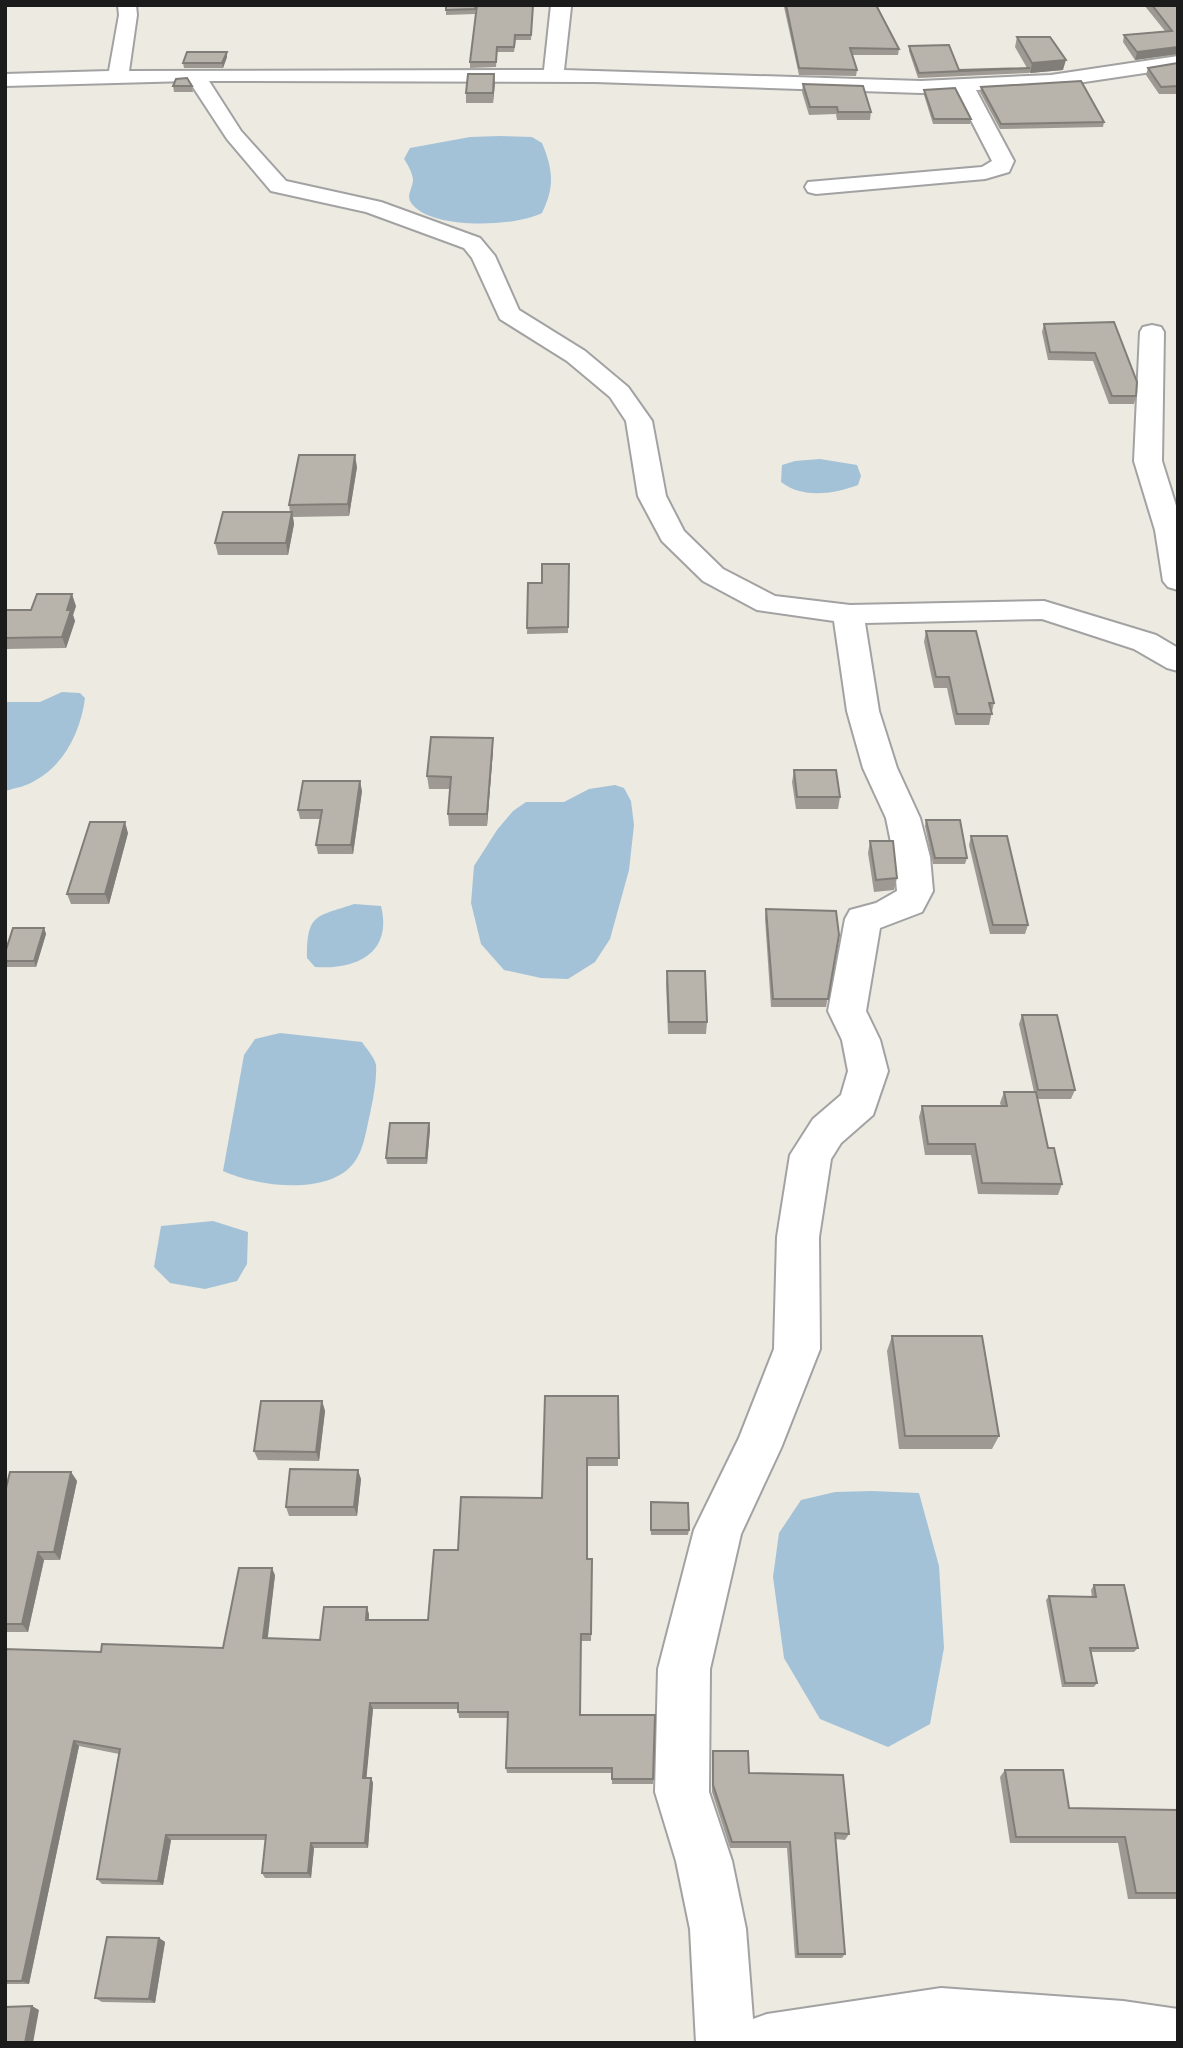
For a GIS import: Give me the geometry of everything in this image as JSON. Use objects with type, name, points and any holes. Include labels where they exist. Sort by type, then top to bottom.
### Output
[{"type":"street","points":[[118,76],[128,15],[127,5]]},
{"type":"street","points":[[553,77],[562,8],[560,5]]},
{"type":"street","points":[[5,80],[196,75],[553,77],[921,87],[1051,81],[1178,62]]},
{"type":"street","points":[[196,75],[234,135],[279,186],[373,207],[472,243],[483,256],[509,314],[576,356],[619,392],[639,421],[652,496],[672,535],[713,575],[768,604],[850,614],[1044,611],[1145,642],[1174,659],[1178,626]]},
{"type":"street","points":[[816,187],[985,173],[1002,167],[1003,161],[963,85]]},
{"type":"street","points":[[1152,332],[1148,461],[1169,530],[1178,581]]},
{"type":"street","points":[[724,2043],[718,1928],[704,1861],[682,1792],[684,1669],[718,1530],[758,1448],[797,1349],[798,1237],[810,1155],[827,1131],[859,1104],[868,1071],[861,1040],[847,1011],[863,919],[884,914],[909,903],[915,891],[912,857],[903,818],[880,768],[863,711],[849,629],[850,614]]},
{"type":"street","points":[[767,2043],[942,2017],[1122,2030],[1178,2038]]},
{"type":"water","points":[[470,137],[532,137],[542,143],[548,161],[551,186],[542,213],[513,221],[474,224],[437,218],[412,204],[409,195],[413,179],[404,159],[410,148]]},
{"type":"water","points":[[820,459],[857,465],[861,476],[858,485],[839,491],[808,493],[781,482],[782,465]]},
{"type":"water","points":[[62,692],[80,693],[85,698],[80,722],[70,745],[46,773],[29,784],[5,791],[5,702],[40,702]]},
{"type":"water","points":[[615,785],[624,788],[631,801],[634,825],[629,870],[610,939],[595,962],[568,979],[541,978],[504,970],[481,944],[471,903],[474,866],[497,830],[513,811],[526,802],[564,802],[589,789]]},
{"type":"water","points":[[354,904],[381,906],[383,923],[376,947],[368,956],[357,962],[315,967],[307,958],[307,943],[312,925],[322,915]]},
{"type":"water","points":[[280,1033],[362,1042],[376,1065],[366,1134],[359,1154],[352,1165],[340,1175],[325,1181],[271,1184],[223,1171],[244,1055],[255,1039]]},
{"type":"water","points":[[213,1221],[248,1232],[247,1264],[237,1281],[205,1289],[170,1283],[154,1267],[161,1226]]},
{"type":"water","points":[[835,1492],[919,1493],[939,1566],[944,1648],[930,1724],[888,1747],[820,1719],[784,1658],[773,1577],[779,1533],[801,1500]]},
{"type":"building","points":[[446,5],[476,5],[475,9],[446,10]]},
{"type":"building","points":[[477,5],[533,5],[531,35],[515,35],[514,47],[497,47],[496,62],[470,62]]},
{"type":"building","points":[[786,5],[876,5],[899,49],[850,48],[857,70],[799,68]]},
{"type":"building","points":[[1152,5],[1178,5],[1178,47],[1137,52],[1124,35],[1172,31]]},
{"type":"building","points":[[1017,37],[1050,37],[1066,60],[1032,63]]},
{"type":"building","points":[[949,45],[959,70],[1030,68],[919,73],[909,46]]},
{"type":"building","points":[[187,52],[227,52],[222,63],[183,63]]},
{"type":"building","points":[[1178,63],[1178,86],[1161,87],[1148,68]]},
{"type":"building","points":[[468,74],[494,74],[493,93],[466,93]]},
{"type":"building","points":[[187,78],[192,86],[173,86],[176,79]]},
{"type":"building","points":[[1081,81],[1104,122],[1001,124],[981,87]]},
{"type":"building","points":[[803,84],[863,86],[871,112],[838,112],[837,107],[810,107]]},
{"type":"building","points":[[955,88],[971,119],[934,119],[924,90]]},
{"type":"building","points":[[1114,322],[1137,382],[1136,396],[1112,396],[1095,353],[1050,352],[1044,324]]},
{"type":"building","points":[[299,455],[355,455],[348,504],[289,505]]},
{"type":"building","points":[[223,512],[292,512],[286,543],[215,543]]},
{"type":"building","points":[[542,564],[569,564],[568,627],[527,628],[528,583],[542,583]]},
{"type":"building","points":[[37,594],[72,594],[67,610],[71,610],[62,637],[5,638],[5,610],[31,610]]},
{"type":"building","points":[[926,631],[976,631],[994,703],[989,703],[992,714],[957,714],[949,677],[936,677]]},
{"type":"building","points":[[431,737],[493,738],[487,814],[448,814],[451,777],[427,776]]},
{"type":"building","points":[[794,770],[836,770],[840,797],[797,797]]},
{"type":"building","points":[[303,781],[360,781],[351,845],[316,845],[322,810],[298,810]]},
{"type":"building","points":[[926,820],[960,820],[967,858],[935,858]]},
{"type":"building","points":[[90,822],[125,822],[105,894],[67,894]]},
{"type":"building","points":[[971,836],[1007,836],[1028,925],[993,925]]},
{"type":"building","points":[[870,841],[893,841],[897,878],[876,880]]},
{"type":"building","points":[[766,909],[836,911],[839,935],[828,999],[773,999]]},
{"type":"building","points":[[13,928],[44,928],[34,961],[5,961]]},
{"type":"building","points":[[667,971],[705,971],[707,1022],[669,1022]]},
{"type":"building","points":[[1022,1015],[1057,1015],[1075,1090],[1038,1090]]},
{"type":"building","points":[[1004,1092],[1036,1092],[1048,1148],[1054,1148],[1062,1184],[982,1183],[975,1144],[928,1144],[922,1106],[1007,1106]]},
{"type":"building","points":[[390,1123],[429,1123],[426,1158],[386,1158]]},
{"type":"building","points":[[892,1336],[982,1336],[999,1436],[905,1436]]},
{"type":"building","points":[[545,1396],[618,1396],[619,1458],[587,1458],[587,1559],[592,1559],[591,1634],[581,1634],[580,1715],[655,1715],[653,1779],[612,1779],[612,1768],[506,1768],[508,1712],[458,1712],[458,1703],[370,1703],[363,1778],[371,1778],[365,1843],[311,1843],[308,1873],[262,1873],[266,1835],[166,1835],[158,1881],[97,1879],[120,1749],[74,1741],[22,1981],[5,1981],[5,1649],[101,1652],[102,1644],[223,1648],[239,1568],[272,1568],[263,1638],[320,1640],[324,1607],[367,1607],[366,1620],[428,1620],[434,1550],[458,1550],[461,1497],[542,1498]]},
{"type":"building","points":[[261,1401],[322,1401],[316,1452],[254,1451]]},
{"type":"building","points":[[290,1469],[358,1470],[354,1507],[286,1507]]},
{"type":"building","points":[[10,1472],[71,1472],[54,1552],[38,1552],[22,1624],[5,1624],[5,1492]]},
{"type":"building","points":[[651,1502],[688,1503],[689,1530],[651,1530]]},
{"type":"building","points":[[1094,1585],[1124,1585],[1138,1648],[1090,1648],[1097,1683],[1065,1683],[1049,1596],[1096,1597]]},
{"type":"building","points":[[713,1751],[748,1751],[749,1773],[843,1775],[849,1834],[835,1833],[845,1954],[798,1954],[790,1842],[732,1842],[713,1785]]},
{"type":"building","points":[[1005,1770],[1063,1770],[1069,1808],[1178,1810],[1178,1893],[1136,1893],[1125,1837],[1016,1837]]},
{"type":"building","points":[[107,1937],[159,1938],[149,1999],[95,1998]]},
{"type":"building","points":[[32,2006],[25,2043],[5,2043],[5,2007]]}]
